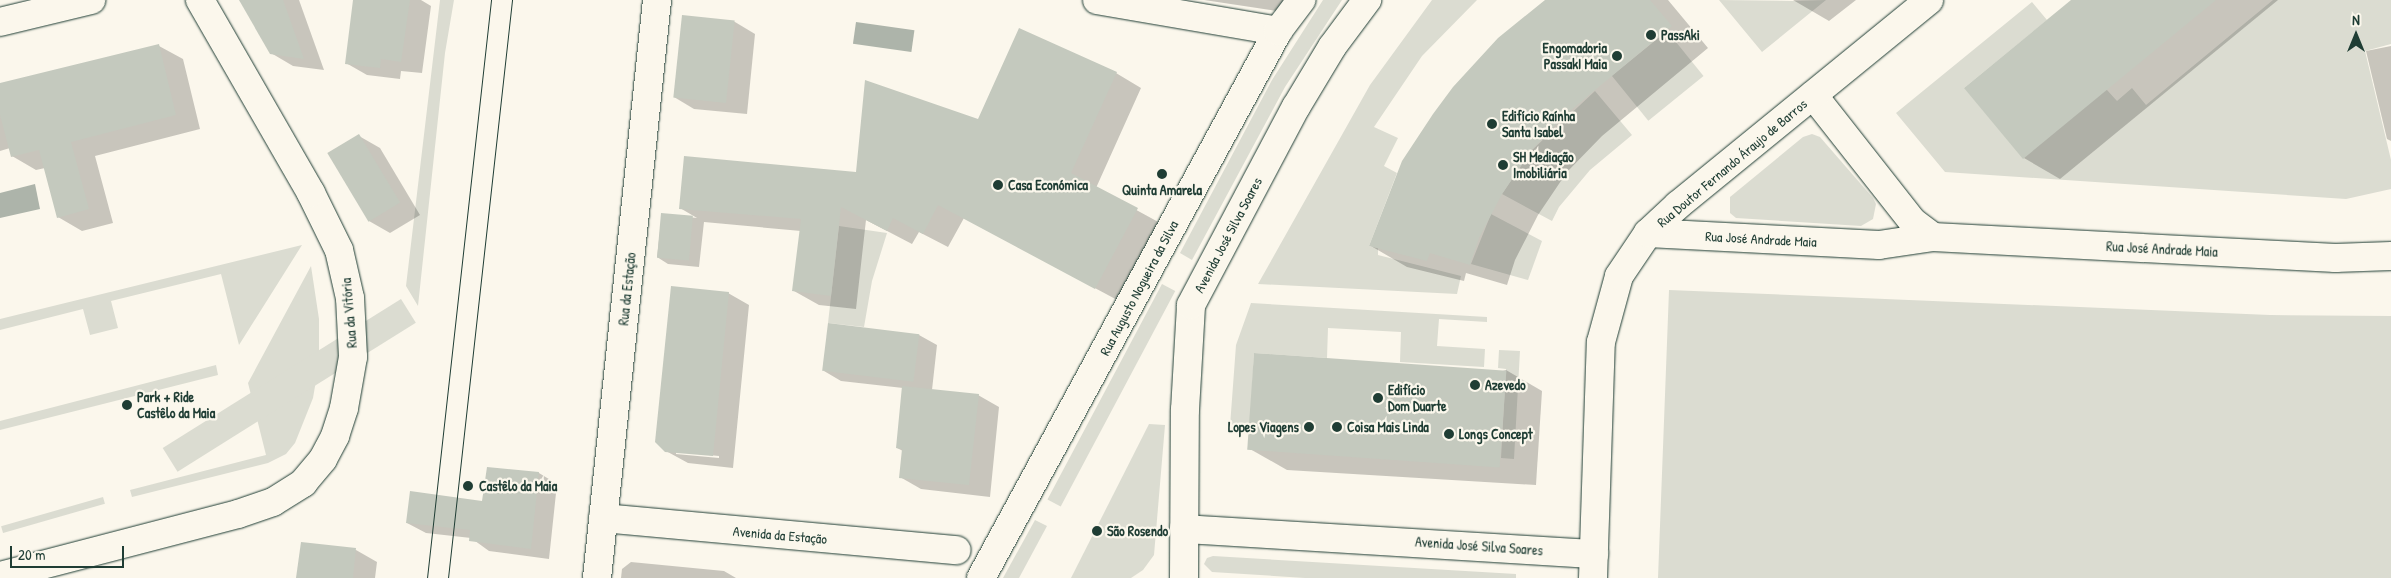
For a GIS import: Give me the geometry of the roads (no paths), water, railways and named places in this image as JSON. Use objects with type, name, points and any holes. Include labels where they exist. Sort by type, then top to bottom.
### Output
[{"type":"street","points":[[0,22],[91,0]]},
{"type":"street","name":"Rua da Vitória","points":[[0,576],[238,514],[273,502],[302,483],[322,459],[335,436],[346,399],[353,357],[350,298],[339,250],[311,193],[200,0]]},
{"type":"street","name":"Rua da Estação","points":[[597,578],[657,0]]},
{"type":"street","points":[[1097,0],[1278,31]]},
{"type":"street","name":"Rua Augusto Nogueira da Silva","points":[[981,578],[1278,31],[1300,0]]},
{"type":"street","name":"Avenida José Silva Soares","points":[[1184,578],[1185,410],[1192,305],[1296,107],[1332,47],[1367,0]]},
{"type":"street","name":"Rua Doutor Fernando Áraujo de Barros","points":[[1593,566],[1601,342],[1619,276],[1648,233],[1929,0]]},
{"type":"street","points":[[1813,95],[1913,222],[1933,237]]},
{"type":"street","name":"Rua José Andrade Maia","points":[[1648,233],[1879,245],[1933,237],[2335,258],[2391,256]]},
{"type":"street","name":"Avenida da Estação","points":[[603,518],[957,550]]},
{"type":"street","name":"Avenida José Silva Soares","points":[[1184,529],[1593,566]]},
{"type":"tram line","points":[[427,578],[491,0]]},
{"type":"tram line","points":[[448,578],[512,0]]},
{"type":"place","name":"PassAki","points":[[1651,35]]},
{"type":"place","name":"Engomadoria PassakI Maia","points":[[1617,56]]},
{"type":"place","name":"Edifício Raínha Santa Isabel","points":[[1492,124]]},
{"type":"place","name":"SH Mediação Imobiliária","points":[[1503,165]]},
{"type":"place","name":"Quinta Amarela","points":[[1162,174]]},
{"type":"place","name":"Casa Económica","points":[[998,185]]},
{"type":"place","name":"Azevedo","points":[[1475,385]]},
{"type":"place","name":"Edifício Dom Duarte","points":[[1378,398]]},
{"type":"place","name":"Park + Ride Castêlo da Maia","points":[[127,405]]},
{"type":"place","name":"Lopes Viagens","points":[[1309,427]]},
{"type":"place","name":"Coisa Mais Linda","points":[[1337,427]]},
{"type":"place","name":"Longs Concept","points":[[1449,434]]},
{"type":"place","name":"Castêlo da Maia","points":[[468,486]]},
{"type":"place","name":"São Rosendo","points":[[1097,531]]}]
